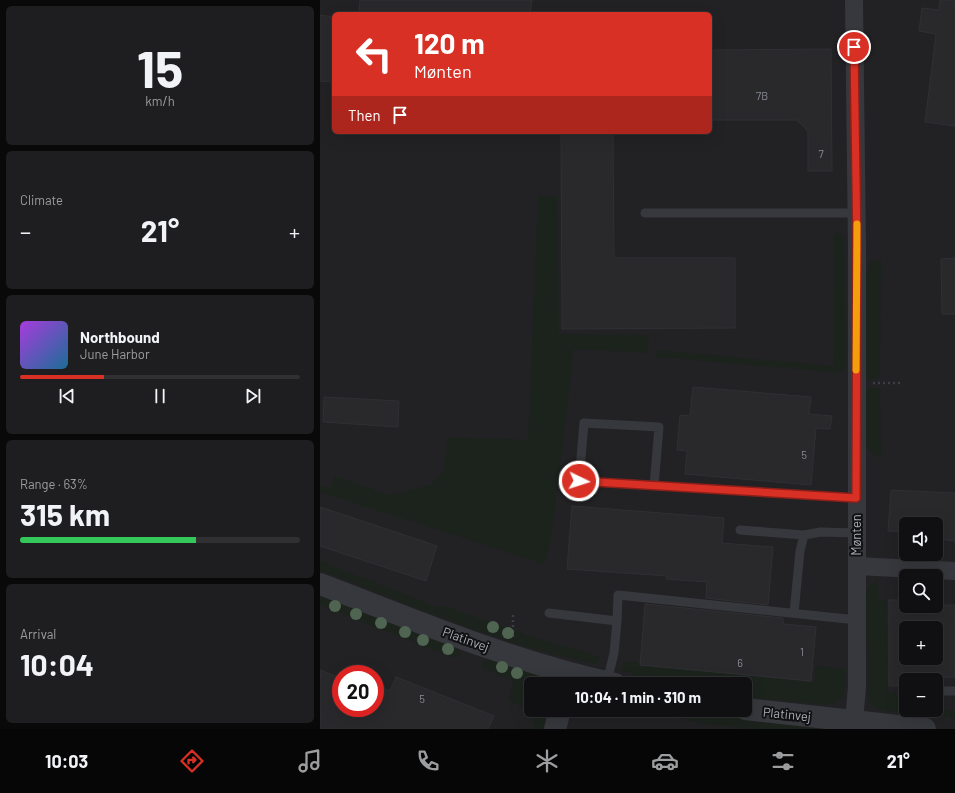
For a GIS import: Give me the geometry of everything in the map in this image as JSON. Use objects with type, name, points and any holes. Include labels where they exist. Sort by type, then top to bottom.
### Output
[{"type":"street","name":"Mønten","points":[[854,0],[857,213],[857,687],[854,721]]},
{"type":"street","name":"Mønten","points":[[857,566],[955,570]]},
{"type":"street","name":"Platinvej","points":[[320,584],[564,677]]},
{"type":"street","name":"Platinvej","points":[[752,710],[925,729]]},
{"type":"street","points":[[555,729],[558,717]]},
{"type":"lane","points":[[645,212],[857,213]]},
{"type":"lane","points":[[654,486],[659,427],[584,423],[579,481],[654,486],[856,498]]},
{"type":"lane","points":[[740,530],[804,535],[821,532],[856,533]]},
{"type":"lane","points":[[794,612],[800,551],[804,535]]},
{"type":"lane","points":[[612,677],[618,595],[794,612],[857,620]]},
{"type":"lane","points":[[549,613],[617,622]]},
{"type":"lane","points":[[943,691],[955,691]]},
{"type":"path","points":[[856,383],[901,383]]},
{"type":"shaded area","points":[[320,0],[955,0],[955,729],[320,729]]},
{"type":"shaded area","points":[[538,196],[557,197],[559,334],[649,335],[647,353],[574,349],[551,541],[544,564],[320,492],[320,485],[331,489],[334,476],[389,495],[431,485],[444,470],[448,437],[528,440]]},
{"type":"shaded area","points":[[834,233],[841,234],[844,240],[846,367],[841,373],[656,357],[657,350],[833,366]]},
{"type":"shaded area","points":[[881,260],[880,377],[865,381],[866,271],[869,262]]},
{"type":"shaded area","points":[[865,388],[880,388],[881,458],[875,456],[866,446]]},
{"type":"shaded area","points":[[320,561],[435,606],[447,607],[526,635],[600,657],[596,664],[560,656],[490,635],[320,570]]},
{"type":"shaded area","points":[[878,581],[879,600],[886,600],[888,693],[899,694],[899,712],[878,710],[867,700],[866,591],[871,584]]},
{"type":"shaded area","points":[[320,595],[455,647],[461,652],[460,656],[453,658],[320,605]]},
{"type":"shaded area","points":[[490,659],[540,675],[542,677],[524,677],[524,707],[508,700],[514,681],[484,669],[482,664],[484,661]]},
{"type":"shaded area","points":[[624,661],[814,683],[815,666],[845,669],[846,682],[844,692],[839,700],[828,705],[752,697],[752,677],[647,677],[621,671]]},
{"type":"shaded area","points":[[943,710],[955,711],[955,718],[943,717]]},
{"type":"shaded area","points":[[536,717],[546,717],[543,729],[532,729]]},
{"type":"shaded area","points":[[672,717],[732,717],[833,729],[747,729],[705,724]]},
{"type":"building","points":[[360,0],[532,0],[530,12],[359,12]]},
{"type":"building","points":[[940,0],[955,0],[955,126],[925,122],[936,34],[919,31],[922,8],[939,10]]},
{"type":"building","points":[[320,15],[332,17],[332,82],[320,81]]},
{"type":"building","points":[[831,49],[832,171],[808,171],[808,131],[797,120],[712,120],[712,50]]},
{"type":"building","points":[[561,134],[613,134],[614,258],[735,258],[735,328],[562,329]]},
{"type":"building","points":[[955,258],[955,314],[942,314],[941,259]]},
{"type":"building","points":[[693,387],[811,397],[809,414],[832,416],[830,429],[816,428],[811,485],[685,474],[687,451],[677,450],[680,415],[690,416]]},
{"type":"building","points":[[324,397],[399,401],[398,427],[323,422]]},
{"type":"building","points":[[891,490],[955,493],[955,541],[943,540],[943,517],[899,517],[899,532],[888,531]]},
{"type":"building","points":[[572,506],[724,518],[722,543],[773,547],[768,605],[706,598],[707,582],[667,579],[667,576],[567,569]]},
{"type":"building","points":[[320,507],[437,546],[426,581],[320,546]]},
{"type":"building","points":[[889,600],[899,600],[899,613],[943,613],[943,605],[955,605],[955,677],[943,677],[943,673],[899,673],[899,686],[889,686]]},
{"type":"building","points":[[645,604],[783,618],[783,624],[816,627],[811,681],[640,665]]},
{"type":"building","points":[[320,670],[332,675],[332,717],[384,717],[384,689],[390,691],[396,677],[494,716],[488,729],[320,729]]},
{"type":"slow traffic","points":[[856,370],[857,224]]},
{"type":"route","points":[[579,481],[856,498],[857,248],[854,47]]}]
